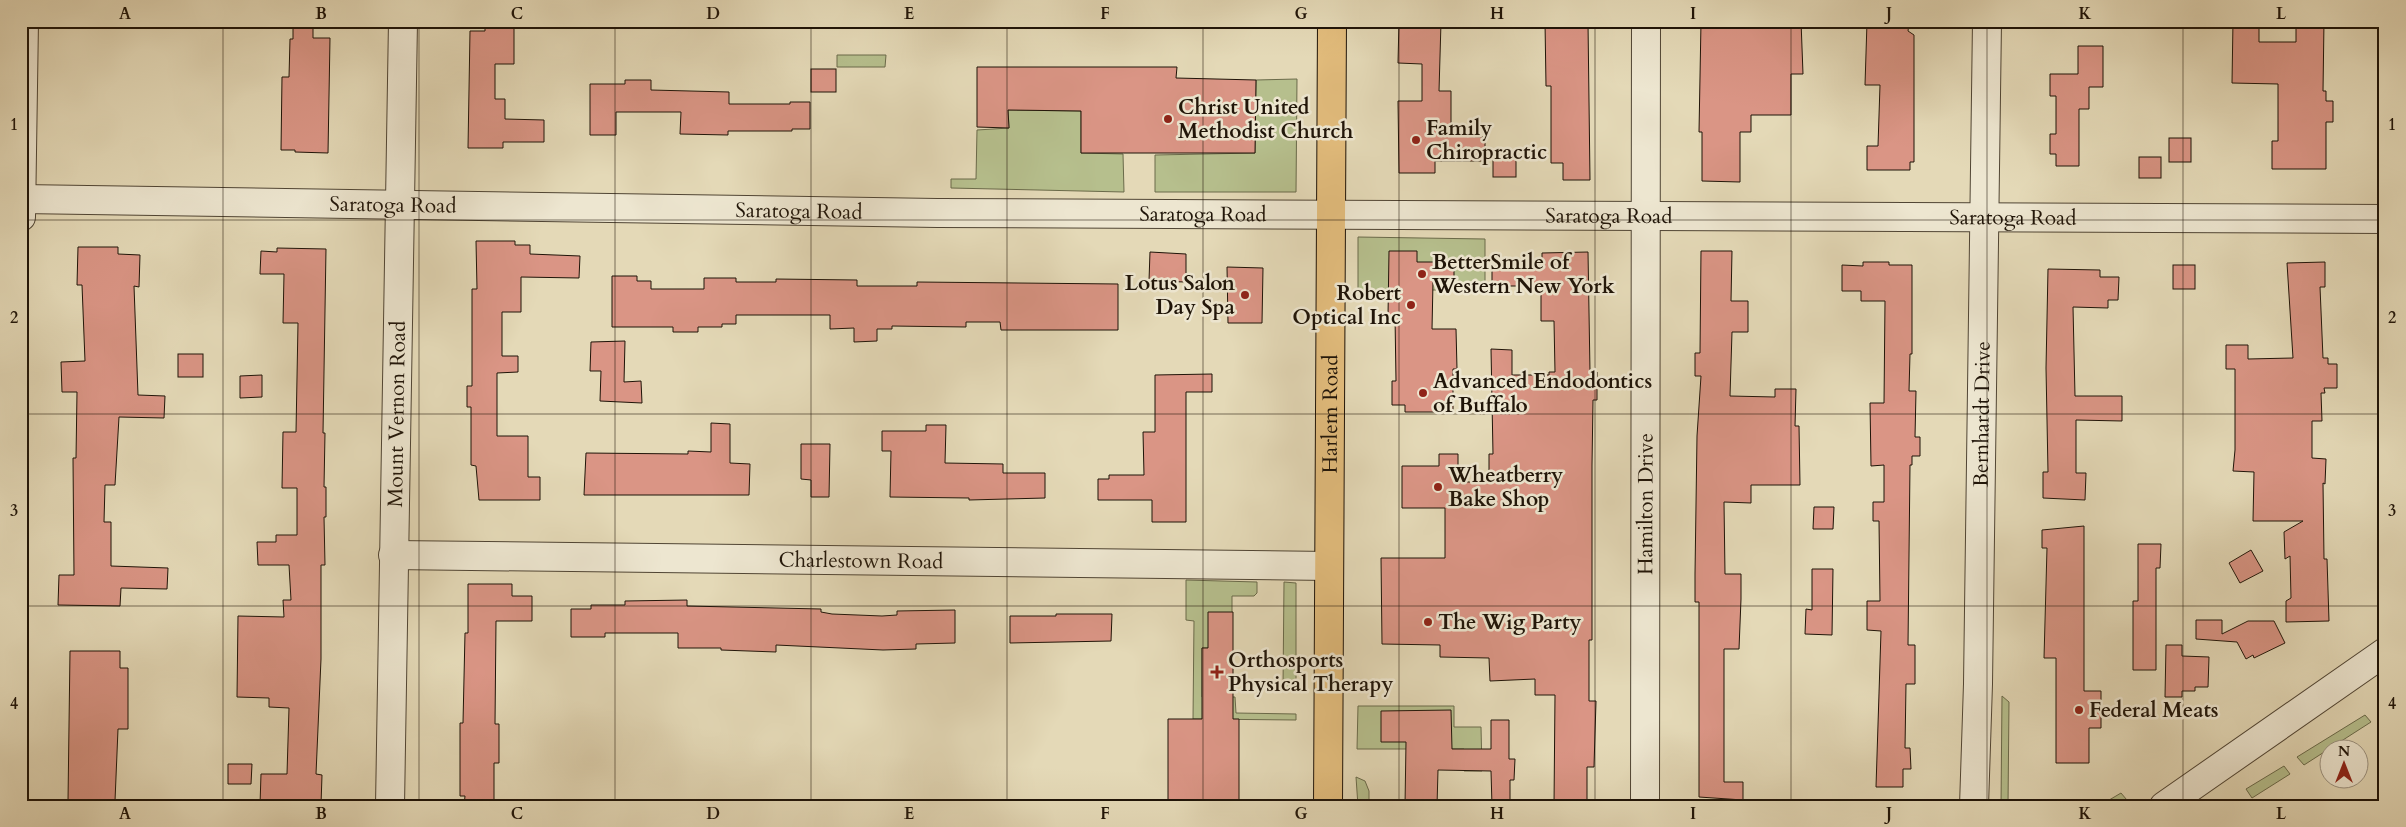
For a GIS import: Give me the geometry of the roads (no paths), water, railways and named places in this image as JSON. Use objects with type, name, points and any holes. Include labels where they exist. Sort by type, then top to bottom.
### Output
[{"type":"main road","name":"Harlem Road","points":[[1328,806],[1332,21]]},
{"type":"street","points":[[21,217],[24,21]]},
{"type":"street","name":"Mount Vernon Road","points":[[390,806],[403,21]]},
{"type":"street","name":"Hamilton Drive","points":[[1645,806],[1646,21]]},
{"type":"street","name":"Bernhardt Drive","points":[[1974,806],[1987,21]]},
{"type":"street","name":"Saratoga Road","points":[[22,199],[1331,216],[2385,219]]},
{"type":"street","name":"Charlestown Road","points":[[393,556],[1329,566]]},
{"type":"street","points":[[2164,806],[2385,652]]},
{"type":"place","name":"Christ United Methodist Church","points":[[1168,119]]},
{"type":"place","name":"Family Chiropractic","points":[[1416,140]]},
{"type":"place","name":"BetterSmile of Western New York","points":[[1422,274]]},
{"type":"place","name":"Lotus Salon Day Spa","points":[[1245,295]]},
{"type":"place","name":"Robert Optical Inc","points":[[1411,305]]},
{"type":"place","name":"Advanced Endodontics of Buffalo","points":[[1423,393]]},
{"type":"place","name":"Wheatberry Bake Shop","points":[[1438,487]]},
{"type":"place","name":"The Wig Party","points":[[1428,622]]},
{"type":"place","name":"Orthosports Physical Therapy","points":[[1217,672]]},
{"type":"place","name":"Federal Meats","points":[[2079,710]]}]
